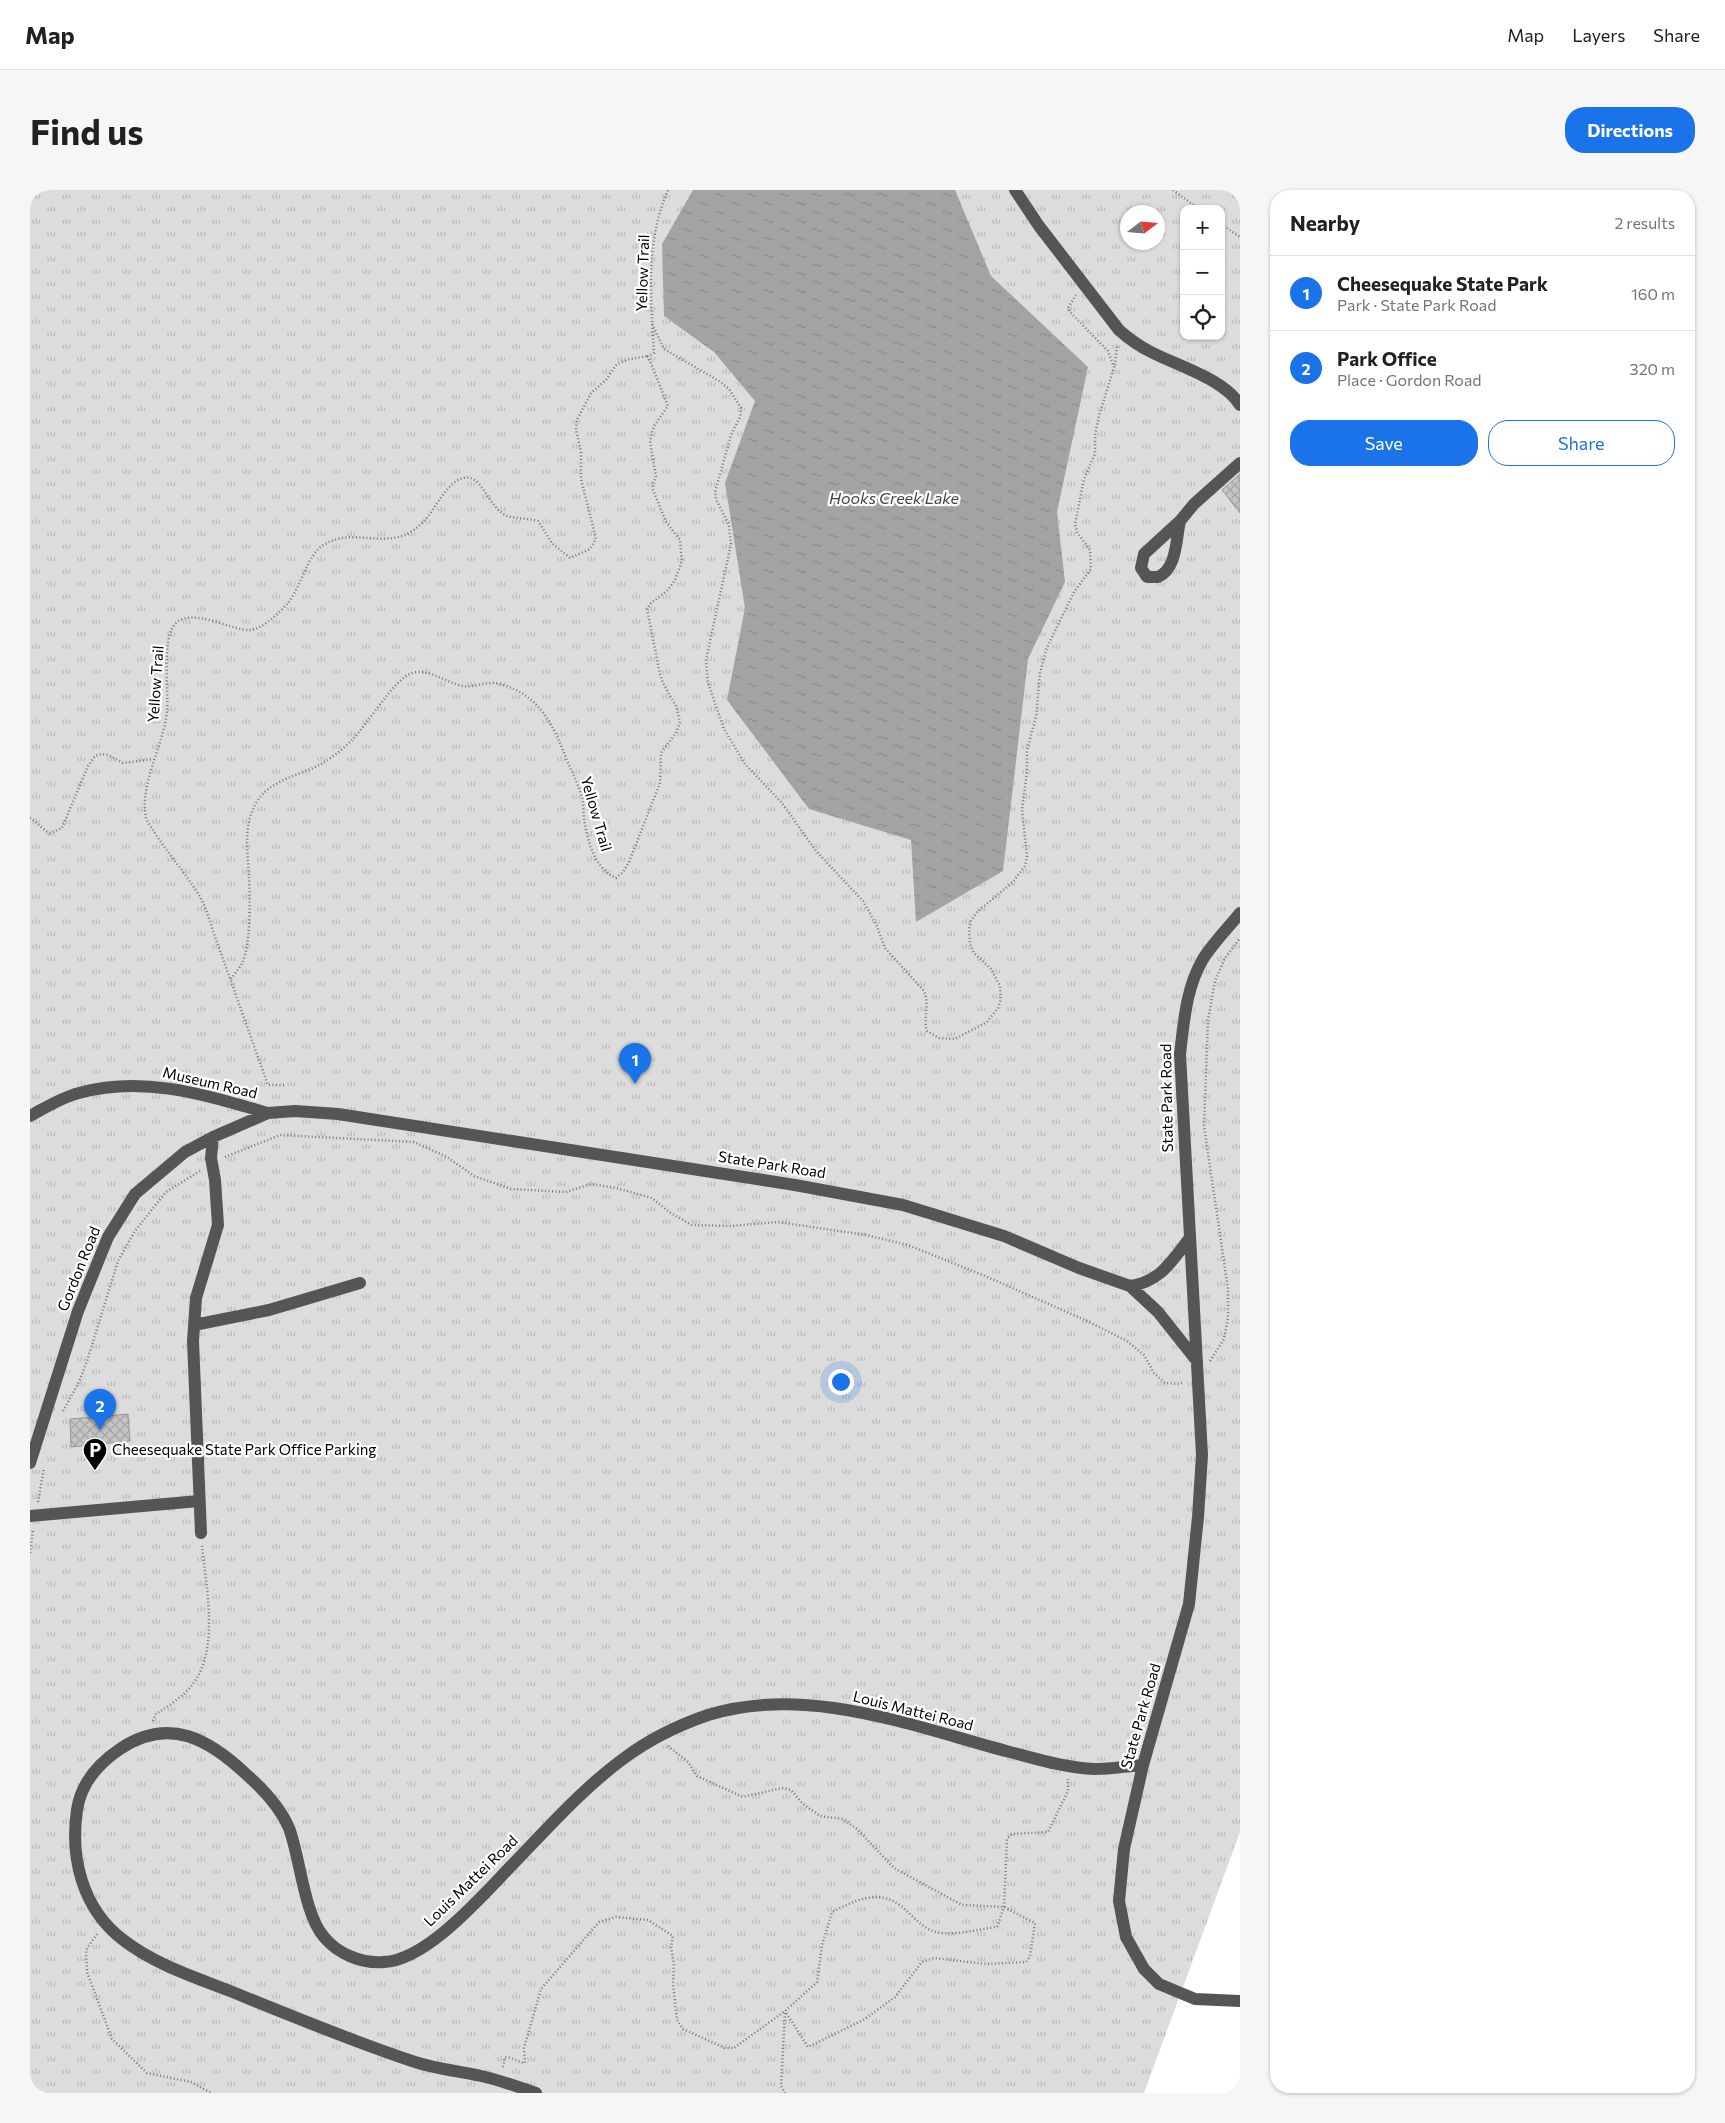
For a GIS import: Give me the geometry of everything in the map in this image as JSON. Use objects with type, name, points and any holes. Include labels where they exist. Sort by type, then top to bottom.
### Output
[{"type":"street","points":[[1015,190],[1038,226],[1113,323],[1133,341],[1223,387],[1240,405]]},
{"type":"street","points":[[1180,521],[1194,504],[1240,463]]},
{"type":"street","name":"State Park Road","points":[[1240,913],[1203,959],[1187,998],[1180,1054],[1189,1239],[1202,1363],[1202,1455],[1198,1517],[1189,1604],[1143,1765],[1124,1849],[1119,1901],[1126,1936],[1144,1969],[1159,1984],[1195,1999],[1240,2001]]},
{"type":"street","name":"Museum Road","points":[[30,1116],[77,1093],[112,1085],[147,1086],[181,1090],[268,1113]]},
{"type":"street","name":"Gordon Road","points":[[30,1463],[78,1311],[108,1237],[135,1194],[185,1152],[213,1137],[268,1113],[288,1111],[320,1112],[398,1123]]},
{"type":"street","name":"State Park Road","points":[[398,1123],[795,1185],[903,1205],[1004,1236],[1079,1268],[1130,1286],[1158,1312],[1202,1363]]},
{"type":"street","points":[[201,1533],[198,1501],[193,1341],[196,1298],[218,1225],[212,1163],[213,1137]]},
{"type":"street","points":[[1130,1286],[1142,1284],[1158,1276],[1166,1269],[1189,1239]]},
{"type":"street","points":[[194,1325],[269,1310],[360,1283]]},
{"type":"street","points":[[33,1516],[198,1501]]},
{"type":"street","name":"Louis Mattei Road","points":[[536,2093],[500,2081],[420,2064],[218,1987],[160,1962],[121,1939],[107,1924],[86,1893],[75,1858],[75,1823],[79,1797],[92,1774],[108,1757],[131,1741],[148,1734],[161,1732],[191,1735],[217,1749],[271,1798],[288,1826],[319,1932],[336,1949],[357,1959],[373,1963],[390,1962],[411,1955],[428,1945],[469,1909],[587,1789],[624,1758],[658,1737],[711,1714],[750,1706],[802,1704],[875,1715],[986,1746],[1069,1766],[1095,1769],[1143,1765]]},
{"type":"path","name":"Yellow Trail","points":[[154,758],[162,742],[165,727],[167,659],[174,624],[179,620],[193,618],[221,622],[241,630],[249,630],[263,625],[287,604],[299,585],[313,556],[322,546],[334,540],[350,537],[393,540],[410,534],[424,522],[448,488],[464,478],[472,478],[479,483],[489,501],[504,514],[538,521],[552,543],[566,556],[574,557],[590,549],[596,539],[581,479],[581,452],[576,430],[577,420],[591,393],[606,380],[617,364],[654,353],[651,277],[654,237],[658,216],[668,190]]},
{"type":"path","points":[[1173,190],[1194,205]]},
{"type":"path","points":[[1225,227],[1240,236]]},
{"type":"path","points":[[652,324],[664,349],[699,368],[729,388],[741,408],[740,417],[731,435],[715,492],[716,500],[729,525],[731,544],[706,660],[708,683],[724,729],[746,764],[782,802],[816,851],[863,901],[876,924],[886,948],[924,991],[927,997],[925,1025],[927,1031],[939,1038],[955,1039],[987,1022],[998,1008],[1001,999],[1000,986],[996,976],[974,953],[970,944],[969,929],[976,913],[1013,882],[1025,866],[1027,856],[1022,810],[1027,772],[1027,750],[1036,717],[1040,673],[1047,647],[1074,592],[1091,569],[1090,550],[1077,532],[1075,524],[1084,479],[1095,454],[1095,435],[1099,416],[1114,367],[1108,351],[1068,308],[1084,286]]},
{"type":"path","name":"Yellow Trail","points":[[231,979],[242,963],[247,943],[249,877],[246,835],[257,801],[273,786],[323,763],[350,742],[364,728],[399,681],[412,673],[426,673],[439,676],[462,686],[499,683],[519,692],[541,708],[557,734],[582,799],[584,823],[590,845],[598,861],[605,871],[614,877],[618,877],[623,872],[640,839],[660,783],[661,753],[676,733],[680,722],[676,706],[660,674],[647,609],[651,603],[668,590],[675,580],[682,561],[680,540],[666,522],[653,490],[653,483],[656,477],[650,441],[654,426],[668,406],[648,356]]},
{"type":"path","points":[[30,818],[50,833],[62,828],[88,766],[95,756],[108,755],[123,763],[154,758],[149,778],[146,819],[200,898],[268,1085],[284,1085]]},
{"type":"path","points":[[1202,1363],[1212,1360],[1224,1339],[1228,1318],[1228,1289],[1204,1126],[1208,1020],[1215,981],[1225,958],[1240,938]]},
{"type":"path","points":[[59,1416],[79,1382],[118,1261],[135,1232],[166,1192],[212,1163],[280,1135],[414,1142],[447,1157],[474,1176],[511,1189],[566,1192],[591,1184],[616,1188],[652,1198],[669,1212],[692,1225],[731,1226],[778,1222],[866,1235],[908,1245],[1085,1320],[1127,1341],[1144,1355],[1154,1373],[1165,1383],[1179,1384],[1185,1381]]},
{"type":"path","points":[[30,1553],[33,1516],[45,1463]]},
{"type":"path","points":[[148,1734],[156,1714],[193,1685],[204,1664],[209,1619],[201,1533]]},
{"type":"path","points":[[658,1737],[688,1762],[697,1776],[743,1797],[782,1788],[791,1790],[802,1804],[820,1816],[843,1819],[857,1829],[894,1868],[962,1905],[1004,1907],[1035,1923],[1030,1956],[1026,1962],[986,1964],[934,1958],[922,1962],[895,1997],[865,2019],[808,2047],[785,2011]]},
{"type":"path","points":[[500,2081],[505,2057],[518,2062],[525,2062],[524,2048],[541,1989],[599,1922],[616,1917],[648,1920],[673,1936],[671,1947],[674,1964],[673,1984],[677,2020],[683,2029],[725,2048],[734,2048],[785,2011],[817,1982],[822,1946],[832,1912],[864,1898],[885,1898],[899,1905],[928,1929],[948,1933],[997,1927],[1004,1907],[1007,1839],[1012,1834],[1048,1832],[1068,1791],[1069,1766]]},
{"type":"path","points":[[107,1924],[86,1950],[86,1958],[87,1972],[112,2039],[147,2074],[191,2082],[211,2093]]},
{"type":"path","points":[[785,2011],[781,2086],[785,2093]]},
{"type":"green space","points":[[30,190],[1240,190],[1240,1832],[1144,2093],[30,2093]]},
{"type":"water","name":"Hooks Creek Lake","points":[[693,190],[955,190],[991,276],[1088,367],[1057,512],[1065,582],[1028,659],[1003,871],[916,922],[911,840],[809,809],[727,700],[745,608],[725,483],[755,401],[714,352],[664,316],[662,244]]},
{"type":"building","points":[[1240,474],[1240,513],[1222,490]]},
{"type":"building","points":[[128,1414],[130,1441],[71,1447],[70,1419]]},
{"type":"place","name":"Cheesequake State Park","points":[[635,1084]]},
{"type":"place","name":"Park Office","points":[[100,1430]]},
{"type":"place","name":"Cheesequake State Park Office Parking","points":[[95,1471]]}]
